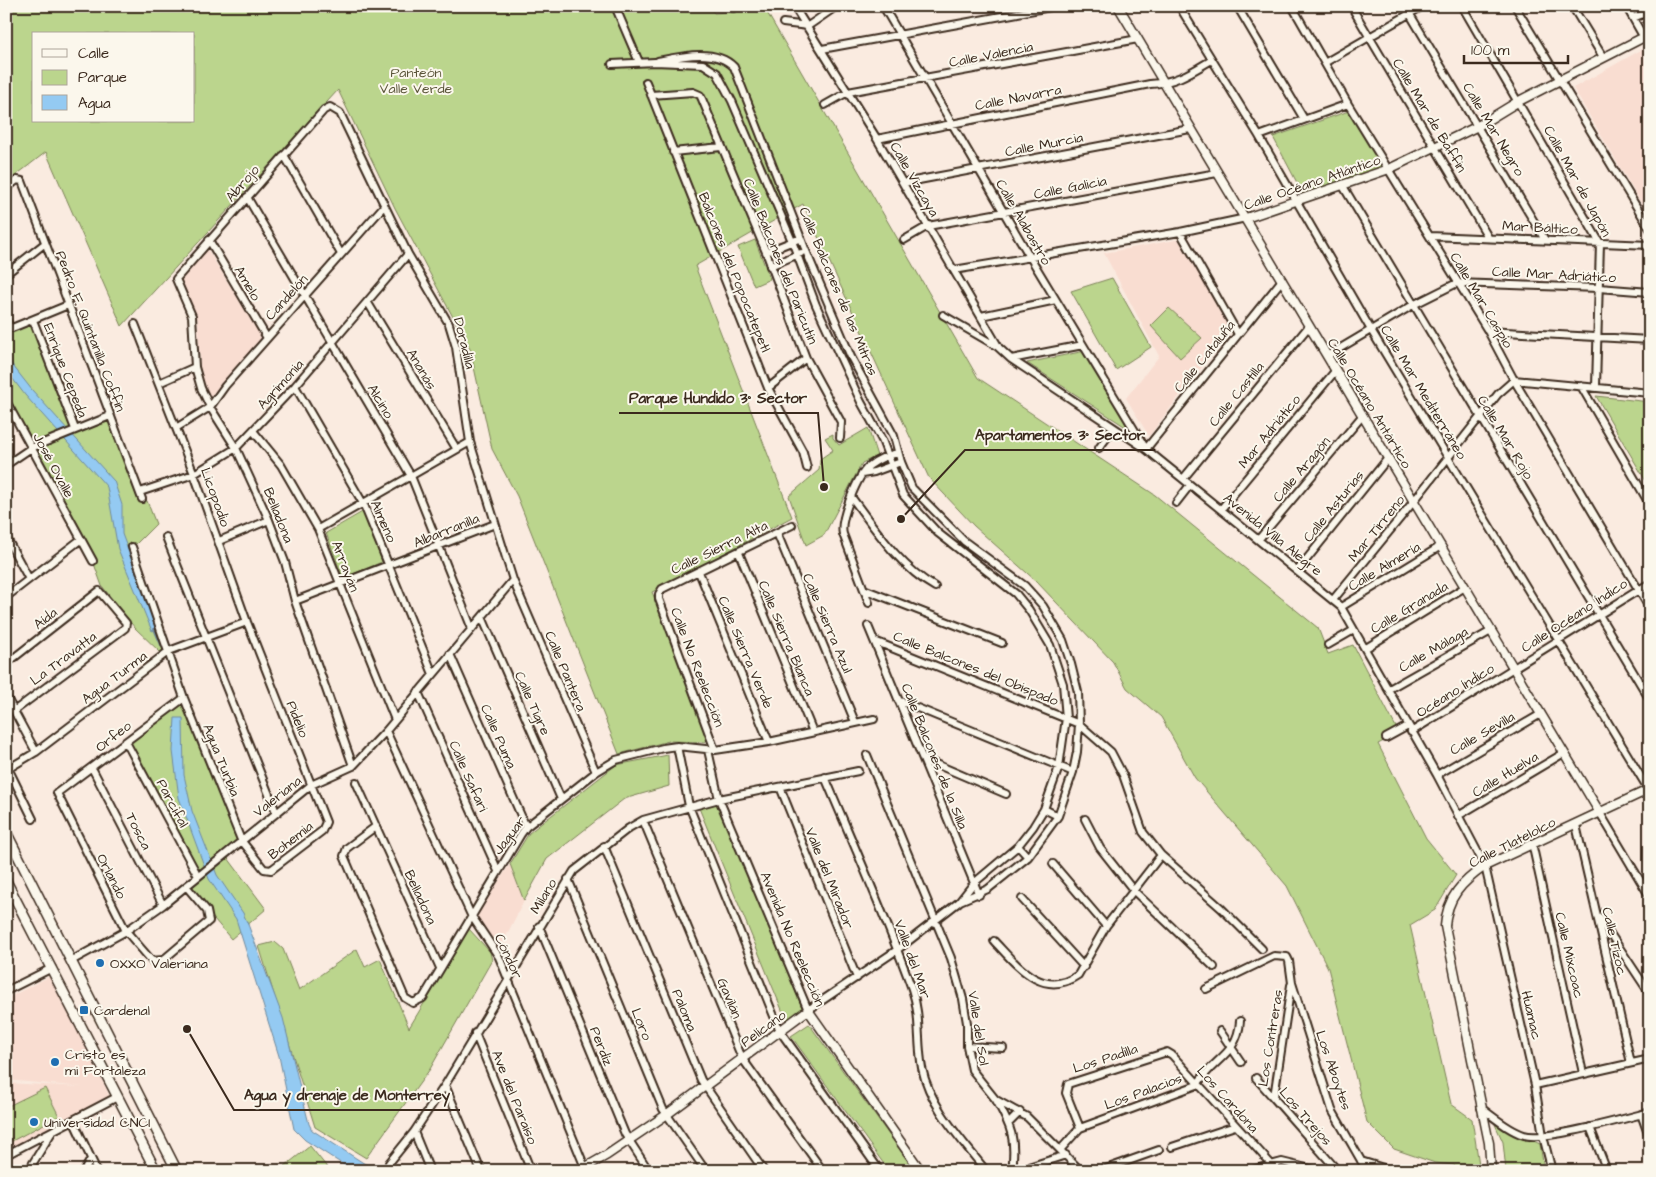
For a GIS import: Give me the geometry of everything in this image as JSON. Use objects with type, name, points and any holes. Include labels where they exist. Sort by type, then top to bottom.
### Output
[{"type":"main road","points":[[6,832],[177,1171]]},
{"type":"main road","points":[[6,881],[156,1171]]},
{"type":"street","points":[[614,6],[640,62]]},
{"type":"street","points":[[783,23],[808,26],[837,6]]},
{"type":"street","name":"Calle Alabastro","points":[[883,6],[979,168],[1003,213],[1146,449]]},
{"type":"street","points":[[822,49],[1056,6]]},
{"type":"street","name":"Calle Océano Antártico","points":[[1118,6],[1600,812]]},
{"type":"street","name":"Calle Mar Mediterráneo","points":[[1178,6],[1259,136],[1371,330],[1649,790]]},
{"type":"street","points":[[1237,6],[1304,119]]},
{"type":"street","name":"Calle Mar Caspio","points":[[1292,6],[1326,62],[1348,104],[1488,331],[1514,380],[1650,609]]},
{"type":"street","name":"Calle Mar de Baffin","points":[[1351,6],[1488,237]]},
{"type":"street","name":"Calle Mar Negro","points":[[1405,6],[1545,240]]},
{"type":"street","points":[[1326,62],[1423,6]]},
{"type":"street","name":"Calle Mar de Japón","points":[[1462,6],[1520,101],[1600,243],[1596,387]]},
{"type":"street","points":[[1516,6],[1650,229]]},
{"type":"street","points":[[1572,6],[1603,57]]},
{"type":"street","points":[[1626,6],[1646,35]]},
{"type":"street","name":"Calle Vizcaya","points":[[796,8],[877,139],[998,347]]},
{"type":"street","points":[[1633,18],[1648,12]]},
{"type":"street","name":"Calle Océano Atlántico","points":[[954,270],[1180,232],[1246,218],[1343,186],[1389,169],[1434,148],[1646,35]]},
{"type":"street","name":"Calle Valencia","points":[[848,92],[1138,39]]},
{"type":"street","name":"Calle Balcones de las Mitras","points":[[655,62],[708,56],[723,59],[734,67],[806,251],[851,357],[894,436],[907,479],[920,498],[964,541],[1025,586],[1043,606],[1063,640],[1078,692],[1080,724],[1074,772],[1058,816],[1028,857],[979,895]]},
{"type":"street","name":"Calle Navarra","points":[[877,139],[1150,84],[1164,84],[1180,80],[1210,60]]},
{"type":"street","name":"Calle Balcones de las Mitras","points":[[612,64],[640,62],[702,64],[717,73],[726,88],[792,241],[816,304],[861,402],[882,440],[886,456],[902,495],[915,511],[972,562],[1016,594],[1029,610],[1050,645],[1064,694],[1066,718],[1059,767],[1044,809],[1018,846],[974,883]]},
{"type":"street","name":"Balcones del Popocatepetl","points":[[646,82],[768,388],[803,452],[807,468]]},
{"type":"street","points":[[825,105],[848,92]]},
{"type":"street","name":"Calle Balcones del Paricutín","points":[[651,95],[697,93],[702,99],[766,252],[806,358],[841,422],[840,438]]},
{"type":"street","points":[[1259,136],[1348,104]]},
{"type":"street","name":"Abrojo","points":[[176,279],[324,110],[330,107]]},
{"type":"street","name":"Doradilla","points":[[330,107],[340,113],[408,254],[446,316],[451,329],[470,442],[513,580]]},
{"type":"street","name":"Calle Murcia","points":[[903,183],[1190,129]]},
{"type":"street","points":[[673,152],[721,147]]},
{"type":"street","points":[[284,155],[341,254]]},
{"type":"street","name":"Calle Galicia","points":[[928,226],[1217,173]]},
{"type":"street","name":"Pedro F. Quintanilla Coffin","points":[[6,189],[19,180],[141,496]]},
{"type":"street","name":"Calle Mar Rojo","points":[[1343,186],[1597,615],[1650,700]]},
{"type":"street","name":"Alcino","points":[[247,197],[411,476],[472,629]]},
{"type":"street","name":"Candelón","points":[[210,407],[225,386],[266,338],[384,206]]},
{"type":"street","points":[[904,240],[928,226]]},
{"type":"street","points":[[1180,232],[1238,334]]},
{"type":"street","name":"Mar Báltico","points":[[1430,236],[1650,245]]},
{"type":"street","points":[[766,252],[801,238]]},
{"type":"street","name":"Amelo","points":[[209,240],[266,338]]},
{"type":"street","points":[[6,274],[44,244]]},
{"type":"street","points":[[770,266],[806,251]]},
{"type":"street","name":"Agrimonia","points":[[141,496],[194,474],[236,448],[254,432],[333,344],[408,254]]},
{"type":"street","name":"Belladona","points":[[176,279],[192,316],[195,367],[210,407],[236,448],[269,520],[285,562],[295,601],[353,766]]},
{"type":"street","name":"Calle Cataluña","points":[[1146,449],[1282,280]]},
{"type":"street","points":[[1326,356],[1413,305],[1457,283]]},
{"type":"street","name":"Calle Mar Adriático","points":[[1457,283],[1599,288],[1650,292]]},
{"type":"street","points":[[981,316],[1056,300]]},
{"type":"street","points":[[816,304],[827,301]]},
{"type":"street","name":"Ananás","points":[[368,303],[456,448]]},
{"type":"street","points":[[6,318],[11,328],[68,305]]},
{"type":"street","name":"Avenida Villa Alegre","points":[[943,315],[998,347],[1011,359],[1146,449],[1222,508],[1340,607],[1389,689],[1485,866]]},
{"type":"street","name":"Enrique Cepeda","points":[[34,320],[72,430]]},
{"type":"street","name":"Licopodio","points":[[135,324],[194,474],[247,622]]},
{"type":"street","name":"Calle Castilla","points":[[1183,479],[1309,326]]},
{"type":"street","points":[[1488,331],[1650,340]]},
{"type":"street","points":[[1011,359],[1083,345]]},
{"type":"street","points":[[768,388],[806,358]]},
{"type":"street","points":[[158,383],[195,367]]},
{"type":"street","name":"Mar Adriático","points":[[1222,508],[1336,370]]},
{"type":"street","points":[[1514,380],[1650,393]]},
{"type":"street","name":"Mar Tirreno","points":[[1333,600],[1498,394],[1514,380]]},
{"type":"street","name":"Almeno","points":[[295,386],[364,505],[433,674]]},
{"type":"street","points":[[1581,386],[1650,505]]},
{"type":"street","name":"José Ovalle","points":[[6,401],[93,561]]},
{"type":"street","points":[[176,428],[210,407]]},
{"type":"street","name":"Calle Aragón","points":[[1259,539],[1362,415]]},
{"type":"street","points":[[6,465],[31,448],[110,416]]},
{"type":"street","points":[[1099,448],[1114,428]]},
{"type":"street","name":"Arrayán","points":[[254,432],[281,465],[318,529],[394,720]]},
{"type":"street","points":[[882,440],[894,436]]},
{"type":"street","points":[[318,529],[364,505],[456,448],[470,442]]},
{"type":"street","points":[[869,603],[866,590],[842,528],[843,516],[862,474],[869,466],[886,456],[898,453]]},
{"type":"street","name":"Calle Asturias","points":[[1298,570],[1389,457]]},
{"type":"street","points":[[862,474],[874,472],[901,462]]},
{"type":"street","points":[[1176,503],[1190,485]]},
{"type":"street","points":[[852,498],[878,534],[918,578],[934,588]]},
{"type":"street","points":[[219,541],[269,520]]},
{"type":"street","name":"Albarranilla","points":[[295,601],[495,524]]},
{"type":"street","name":"Calle Sierra Alta","points":[[659,594],[662,589],[792,525]]},
{"type":"street","name":"Calle Sierra Azul","points":[[776,533],[855,722]]},
{"type":"street","points":[[6,537],[28,579]]},
{"type":"street","points":[[166,537],[276,812]]},
{"type":"street","points":[[6,597],[80,540]]},
{"type":"street","name":"Calle Almería","points":[[1340,607],[1441,546]]},
{"type":"street","name":"Agua Turbia","points":[[132,547],[169,651],[172,666],[241,840],[267,870]]},
{"type":"street","name":"Calle Sierra Blanca","points":[[738,553],[813,732]]},
{"type":"street","name":"Calle Sierra Verde","points":[[698,572],[769,742]]},
{"type":"street","name":"Valeriana","points":[[71,961],[126,931],[163,904],[311,785],[353,766],[386,731],[513,580]]},
{"type":"street","name":"Calle Pantera","points":[[513,580],[596,772]]},
{"type":"street","name":"Calle Océano Índico","points":[[1513,669],[1650,583]]},
{"type":"street","points":[[1016,594],[1025,586]]},
{"type":"street","name":"Calle Granada","points":[[1366,648],[1465,587]]},
{"type":"street","points":[[866,590],[1002,643]]},
{"type":"street","name":"Aída","points":[[6,664],[99,591],[126,625]]},
{"type":"street","name":"Calle No Reelección","points":[[659,594],[659,599],[712,750]]},
{"type":"street","name":"Calle Tigre","points":[[482,617],[561,799]]},
{"type":"street","name":"Agua Turma","points":[[7,769],[36,752],[169,651],[247,622]]},
{"type":"street","name":"Pidelio","points":[[247,622],[325,825]]},
{"type":"street","name":"La Travatta","points":[[14,711],[125,628],[126,625]]},
{"type":"street","name":"Calle Balcones de la Silla","points":[[868,626],[877,642],[898,700],[979,895]]},
{"type":"street","points":[[1328,645],[1354,630]]},
{"type":"street","name":"Calle Málaga","points":[[1389,689],[1491,631]]},
{"type":"street","points":[[1050,645],[1063,640]]},
{"type":"street","name":"Calle Balcones del Obispado","points":[[877,642],[1080,724],[1111,752],[1122,775],[1143,832],[1161,855],[1221,908],[1262,949]]},
{"type":"street","name":"Calle Puma","points":[[450,654],[526,827]]},
{"type":"street","name":"Océano Índico","points":[[1386,738],[1410,729],[1513,669]]},
{"type":"street","name":"Calle Safari","points":[[418,692],[498,870]]},
{"type":"street","points":[[1064,694],[1078,692]]},
{"type":"street","points":[[6,696],[36,752]]},
{"type":"street","name":"Orfeo","points":[[58,793],[184,698]]},
{"type":"street","points":[[898,700],[1074,772]]},
{"type":"street","name":"Calle Sevilla","points":[[1437,775],[1541,714]]},
{"type":"street","name":"Jaguar","points":[[375,827],[347,848],[344,853],[405,998],[413,1003],[422,998],[498,870],[526,827],[596,772],[616,760],[632,754],[678,746],[712,750],[769,742],[874,719]]},
{"type":"street","name":"Cóndor","points":[[386,731],[471,915],[493,945],[583,1170]]},
{"type":"street","name":"Parcifal","points":[[126,742],[198,876]]},
{"type":"street","points":[[678,746],[689,806],[780,1031],[880,1171]]},
{"type":"street","name":"Avenida No Reelección","points":[[712,750],[719,798],[808,1010],[921,1171]]},
{"type":"street","name":"Calle Huelva","points":[[1458,816],[1564,753]]},
{"type":"street","name":"Valle del Sol","points":[[867,755],[951,958],[963,999],[967,1023],[967,1046],[972,1070],[996,1100],[1020,1112],[1081,1171]]},
{"type":"street","points":[[924,759],[1006,794]]},
{"type":"street","name":"Tosca","points":[[92,768],[163,904]]},
{"type":"street","points":[[7,769],[33,819]]},
{"type":"street","name":"Milano","points":[[388,1168],[445,1085],[568,879],[604,846],[643,820],[689,806],[719,798],[858,771]]},
{"type":"street","name":"Valle del Mar","points":[[825,778],[897,950],[916,1002],[920,1057],[926,1083],[941,1112],[986,1171]]},
{"type":"street","name":"Belladona","points":[[356,782],[440,968]]},
{"type":"street","name":"Valle del Mirador","points":[[780,787],[857,978]]},
{"type":"street","name":"Calle Tlatelolco","points":[[1491,1171],[1489,1144],[1445,926],[1446,914],[1456,890],[1464,881],[1485,866],[1649,790]]},
{"type":"street","name":"Orlando","points":[[58,793],[126,931],[149,958],[156,962],[163,960],[209,922],[207,911],[186,886]]},
{"type":"street","points":[[1044,809],[1058,816]]},
{"type":"street","points":[[1600,812],[1650,897]]},
{"type":"street","points":[[1085,819],[1100,848],[1134,891],[1214,967]]},
{"type":"street","name":"Gavilán","points":[[643,820],[742,1058],[823,1171]]},
{"type":"street","name":"Bohemia","points":[[267,870],[276,868],[322,831],[325,825]]},
{"type":"street","name":"Calle Tízoc","points":[[1576,825],[1631,1064]]},
{"type":"street","name":"Calle Mixcoac","points":[[1532,843],[1583,1073]]},
{"type":"street","name":"Paloma","points":[[604,846],[704,1086],[764,1171]]},
{"type":"street","points":[[1018,846],[1028,857]]},
{"type":"street","points":[[994,941],[1033,979],[1063,982],[1078,975],[1106,926],[1161,855]]},
{"type":"street","points":[[1053,864],[1106,926]]},
{"type":"street","name":"Huamac","points":[[1485,866],[1535,1085],[1543,1136],[1552,1171]]},
{"type":"street","points":[[994,868],[1002,878]]},
{"type":"street","name":"Loro","points":[[568,879],[666,1115],[706,1171]]},
{"type":"street","name":"Pelícano","points":[[583,1170],[666,1115],[808,1010],[897,950],[958,902],[974,883]]},
{"type":"street","name":"Pelícano","points":[[958,902],[979,895]]},
{"type":"street","points":[[1022,899],[1038,919],[1084,967]]},
{"type":"street","points":[[1596,912],[1650,994]]},
{"type":"street","name":"Perdíz","points":[[540,926],[628,1141],[649,1171]]},
{"type":"street","name":"Los Aboytes","points":[[1206,989],[1274,956],[1287,958],[1292,983],[1332,1110],[1367,1171]]},
{"type":"street","points":[[6,991],[52,968]]},
{"type":"street","name":"Los Contreras","points":[[1274,1098],[1292,983]]},
{"type":"street","name":"Los Palacios","points":[[1060,1150],[1080,1128],[1197,1085],[1207,1072],[1232,1049],[1238,1038],[1240,1021]]},
{"type":"street","points":[[1220,1032],[1241,1062]]},
{"type":"street","name":"Ave del Paraíso","points":[[475,1033],[531,1171]]},
{"type":"street","points":[[967,1046],[1003,1048]]},
{"type":"street","name":"Los Cardona","points":[[1167,1052],[1172,1055],[1197,1085],[1271,1164]]},
{"type":"street","name":"Los Padilla","points":[[1080,1128],[1066,1093],[1068,1084],[1167,1052]]},
{"type":"street","points":[[1535,1085],[1650,1059]]},
{"type":"street","name":"Los Trejos","points":[[1256,1078],[1338,1171]]},
{"type":"street","points":[[445,1085],[481,1171]]},
{"type":"street","points":[[6,1155],[117,1097]]},
{"type":"street","points":[[996,1100],[1009,1122],[1014,1141],[1012,1171]]},
{"type":"street","points":[[1481,1108],[1517,1132],[1532,1137],[1590,1127],[1650,1112]]},
{"type":"street","points":[[1009,1122],[1020,1112]]},
{"type":"street","points":[[1641,1114],[1650,1139]]},
{"type":"street","points":[[73,1120],[97,1171]]},
{"type":"street","points":[[1172,1147],[1235,1126]]},
{"type":"street","points":[[1590,1127],[1607,1171]]},
{"type":"street","points":[[28,1171],[53,1131]]},
{"type":"street","points":[[414,1132],[430,1171]]},
{"type":"street","points":[[1100,1171],[1159,1150]]},
{"type":"street","points":[[1016,1171],[1066,1156]]},
{"type":"street","points":[[84,1171],[91,1159]]},
{"type":"street","points":[[1361,1161],[1393,1171]]},
{"type":"street","points":[[1248,1171],[1271,1164],[1292,1163],[1319,1171]]},
{"type":"shaded area","points":[[1650,45],[1650,218],[1573,88]]},
{"type":"shaded area","points":[[1181,239],[1232,327],[1149,436],[1126,398],[1159,356],[1104,253]]},
{"type":"shaded area","points":[[208,250],[262,338],[210,397],[204,386],[200,366],[198,320],[178,281]]},
{"type":"shaded area","points":[[510,864],[524,901],[500,948],[476,916]]},
{"type":"shaded area","points":[[52,975],[110,1097],[6,1150],[6,1083],[83,1087],[6,1080],[6,999]]},
{"type":"green space","name":"Panteón Valle Verde","points":[[6,6],[709,6],[714,13],[765,9],[978,378],[1155,495],[1318,628],[1328,654],[1353,645],[1399,733],[1378,744],[1426,838],[1456,875],[1435,910],[1410,925],[1451,1104],[1472,1119],[1480,1171],[1458,1171],[1454,1165],[1435,1163],[1394,1149],[1367,1122],[1328,968],[1287,886],[1195,778],[1161,717],[1127,688],[1113,662],[1036,581],[974,526],[929,478],[803,204],[695,266],[792,517],[652,592],[711,738],[704,742],[669,741],[619,754],[517,496],[492,449],[470,349],[395,208],[338,90],[122,326],[46,152],[6,183]]},
{"type":"green space","points":[[1349,111],[1384,167],[1304,196],[1273,137]]},
{"type":"green space","points":[[755,240],[770,279],[754,286],[738,247]]},
{"type":"green space","points":[[1112,278],[1151,347],[1116,370],[1071,291]]},
{"type":"green space","points":[[1169,308],[1202,338],[1180,358],[1151,326]]},
{"type":"green space","points":[[6,318],[9,326],[33,320],[75,429],[110,416],[142,499],[147,501],[156,524],[132,548],[169,651],[162,654],[135,628],[102,586],[93,561],[6,401]]},
{"type":"green space","points":[[1085,351],[1135,433],[1027,363]]},
{"type":"green space","points":[[1596,396],[1650,402],[1650,488]]},
{"type":"green space","points":[[868,428],[877,456],[862,463],[824,535],[806,545],[789,496],[819,470],[820,459],[833,450],[825,438],[833,434],[833,438],[839,445]]},
{"type":"green space","points":[[364,511],[382,562],[343,578],[326,533]]},
{"type":"green space","points":[[184,698],[241,840],[225,854],[266,909],[231,939],[186,886],[198,876],[126,742]]},
{"type":"green space","points":[[668,755],[669,786],[624,799],[547,859],[524,901],[510,864],[529,833],[616,765]]},
{"type":"green space","points":[[717,802],[804,1012],[787,1022],[699,808]]},
{"type":"green space","points":[[469,929],[490,952],[492,960],[430,1069],[366,1158],[315,1127],[259,946],[275,942],[283,949],[299,990],[357,949],[365,967],[380,959],[409,1028]]},
{"type":"green space","points":[[809,1024],[915,1171],[889,1171],[791,1036]]},
{"type":"green space","points":[[45,1088],[59,1116],[12,1141],[6,1129],[6,1107]]},
{"type":"green space","points":[[1494,1122],[1540,1144],[1544,1169],[1506,1171],[1503,1142]]},
{"type":"green space","points":[[310,1146],[330,1171],[289,1171],[285,1166]]},
{"type":"water","points":[[6,357],[32,390],[114,481],[122,505],[122,534],[157,629],[152,631],[118,549],[107,487],[25,395],[6,370]]},
{"type":"water","points":[[175,718],[183,718],[184,775],[192,811],[217,875],[243,913],[249,927],[283,1018],[309,1124],[312,1130],[376,1171],[353,1171],[305,1140],[294,1129],[279,1056],[236,919],[209,879],[179,798],[173,751]]},
{"type":"waterway","points":[[154,629],[162,647]]},
{"type":"place","name":"Parque Hundido 3° Sector","points":[[824,487]]},
{"type":"place","name":"Apartamentos 3° Sector","points":[[901,519]]},
{"type":"place","name":"OXXO Valeriana","points":[[100,963]]},
{"type":"place","name":"Cardenal","points":[[84,1010]]},
{"type":"place","name":"Agua y drenaje de Monterrey","points":[[187,1029]]},
{"type":"place","name":"Cristo es mi Fortaleza","points":[[55,1062]]},
{"type":"place","name":"Universidad CNCI","points":[[34,1122]]}]
